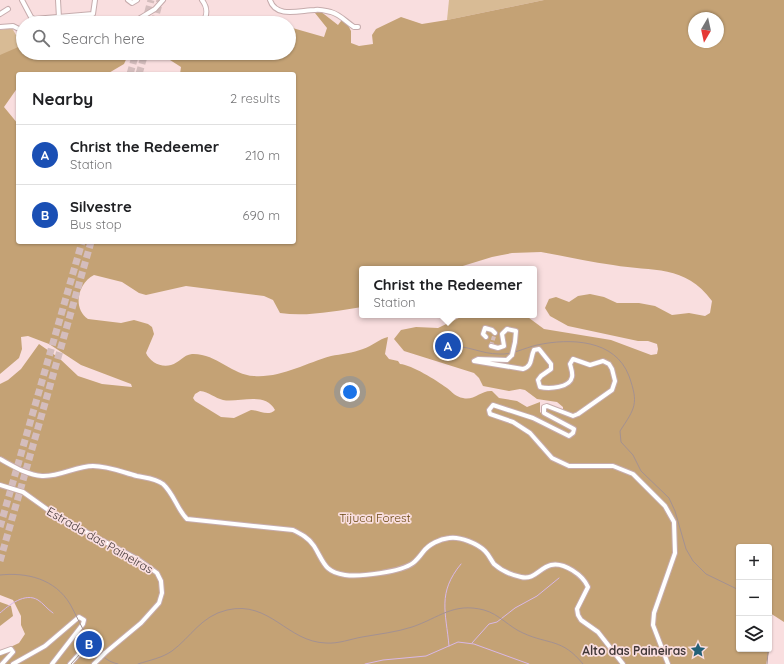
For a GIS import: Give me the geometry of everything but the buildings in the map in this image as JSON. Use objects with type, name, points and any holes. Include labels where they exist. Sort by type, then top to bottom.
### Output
[{"type":"street","points":[[22,0],[31,16]]},
{"type":"street","points":[[58,0],[59,16]]},
{"type":"street","points":[[76,16],[93,14],[94,0]]},
{"type":"street","points":[[128,0],[132,3],[137,0]]},
{"type":"street","points":[[144,16],[155,9],[163,0]]},
{"type":"street","points":[[202,0],[206,6],[206,16]]},
{"type":"street","points":[[270,0],[277,9],[285,12],[316,9],[332,12],[344,17],[351,25],[358,27]]},
{"type":"street","points":[[0,14],[8,9]]},
{"type":"street","points":[[0,27],[13,26],[16,28]]},
{"type":"street","points":[[486,337],[483,334],[485,328],[492,330],[495,333]]},
{"type":"street","points":[[491,346],[504,346],[502,334],[507,329],[516,331],[512,355],[507,360],[478,359],[474,361],[523,369],[528,368],[534,350],[539,349],[551,364],[551,369],[538,380],[540,387],[546,388],[564,386],[569,382],[573,375],[570,364],[573,359],[590,365],[603,361],[609,364],[612,369],[615,381],[612,390],[578,414],[568,415],[548,406],[544,407],[544,413],[574,429],[574,433],[569,436],[533,418],[503,408],[493,405],[490,406],[489,410],[490,414],[513,422],[530,433],[552,458],[569,466],[613,466],[633,474],[666,506],[674,522],[675,553],[654,613],[653,625],[668,664]]},
{"type":"street","points":[[0,459],[29,473],[42,476],[56,475],[92,466],[114,468],[155,480],[168,489],[176,501],[181,513],[187,519],[293,530],[303,534],[314,545],[326,568],[336,574],[347,576],[370,574],[408,567],[415,562],[424,550],[433,543],[452,537],[477,545],[486,552],[494,564],[506,572],[523,578],[532,577],[552,565],[567,568],[585,580],[588,587],[577,609],[578,615],[581,620],[598,632],[623,664]]},
{"type":"street","name":"Estrada das Paineiras","points":[[0,486],[23,492],[58,517],[139,560],[157,573],[161,587],[158,603],[141,623],[94,664]]},
{"type":"street","points":[[13,664],[45,646],[79,617],[82,618],[84,620],[83,624],[52,664]]},
{"type":"street","points":[[70,664],[89,643]]},
{"type":"street","points":[[0,653],[11,649],[13,652],[2,664]]},
{"type":"shaded area","points":[[449,0],[544,0],[447,20]]},
{"type":"shaded area","points":[[12,28],[16,35],[16,50],[0,57],[0,30]]},
{"type":"green space","name":"Tijuca Forest","points":[[544,0],[784,0],[784,622],[772,614],[772,544],[736,544],[736,652],[769,652],[766,664],[0,664],[0,652],[19,643],[25,634],[21,625],[21,616],[13,600],[0,595],[0,384],[8,380],[21,369],[39,344],[59,358],[78,376],[102,384],[132,387],[131,384],[81,365],[49,344],[28,336],[21,337],[22,349],[19,358],[0,374],[0,55],[16,48],[16,60],[126,60],[124,64],[110,72],[16,72],[16,90],[4,107],[16,122],[16,244],[296,244],[296,72],[180,72],[181,67],[170,60],[296,60],[296,29],[324,37],[327,28],[315,13],[320,11],[338,25],[341,21],[346,21],[351,31],[351,43],[359,46],[373,44],[372,35],[376,29],[401,17],[422,24]],"holes":[[[541,252],[604,264],[655,270],[679,275],[702,289],[712,301],[710,313],[705,316],[689,313],[672,315],[655,306],[639,303],[617,303],[604,297],[590,294],[578,296],[569,302],[556,297],[549,299],[545,308],[550,316],[568,326],[657,344],[657,354],[651,355],[611,340],[544,329],[529,318],[459,318],[438,328],[416,327],[401,330],[394,339],[404,351],[474,373],[479,378],[483,386],[509,391],[520,389],[525,390],[537,399],[557,402],[563,407],[563,411],[560,413],[546,408],[543,415],[540,412],[540,402],[527,407],[517,401],[499,398],[492,391],[484,392],[467,399],[458,397],[424,373],[400,364],[398,361],[389,359],[385,354],[388,337],[366,348],[331,356],[274,375],[246,375],[209,357],[192,354],[184,357],[176,363],[163,366],[153,362],[146,353],[154,334],[152,327],[148,324],[134,320],[121,323],[88,319],[80,309],[79,302],[79,296],[84,284],[94,275],[122,282],[139,293],[146,295],[186,286],[264,296],[273,300],[280,313],[321,313],[359,307],[359,266],[463,266],[492,257],[512,253]],[[200,391],[229,401],[258,399],[271,404],[275,410],[269,413],[251,410],[234,418],[221,417],[195,401],[193,398],[195,394]]]},
{"type":"green space","points":[[0,602],[11,606],[13,616],[0,626]]},
{"type":"waterway","points":[[449,646],[445,613],[446,594],[453,574],[461,564]]},
{"type":"waterway","points":[[472,643],[489,624],[497,622],[515,608],[537,596],[559,578]]},
{"type":"waterway","points":[[0,613],[8,606],[23,598],[33,598],[38,600],[53,613]]},
{"type":"waterway","points":[[365,664],[383,660],[426,656],[458,642],[474,644],[529,664]]},
{"type":"tunnel","points":[[147,16],[151,0]]},
{"type":"tunnel","points":[[156,16],[160,0]]},
{"type":"tunnel","points":[[131,72],[134,60]]},
{"type":"tunnel","points":[[140,72],[143,60]]},
{"type":"tunnel","points":[[0,527],[81,244]]},
{"type":"tunnel","points":[[0,561],[90,244]]},
{"type":"tunnel","points":[[491,346],[495,333]]},
{"type":"tram line","points":[[448,346],[462,347],[492,354],[504,354],[537,345],[577,342],[602,348],[613,355],[622,364],[629,376],[635,400],[632,411],[620,431],[621,442],[633,455],[641,471],[669,498],[675,511],[686,549],[693,561],[706,574],[736,589]]},
{"type":"tram line","points":[[0,575],[10,574],[30,576],[40,579],[57,588],[70,604],[93,646],[107,659],[118,664]]},
{"type":"tram line","points":[[138,664],[160,657],[172,651],[203,622],[210,617],[227,610],[242,609],[255,611],[267,616],[300,636],[312,641],[331,643],[406,629],[446,612],[463,608],[484,610],[499,617],[523,633],[562,646],[583,664]]},
{"type":"tram line","points":[[71,664],[89,644]]},
{"type":"tram line","points":[[767,664],[768,652]]},
{"type":"place","name":"Christ the Redeemer","points":[[448,346]]},
{"type":"place","name":"Silvestre","points":[[89,644]]},
{"type":"place","name":"Alto das Paineiras","points":[[698,650]]}]
